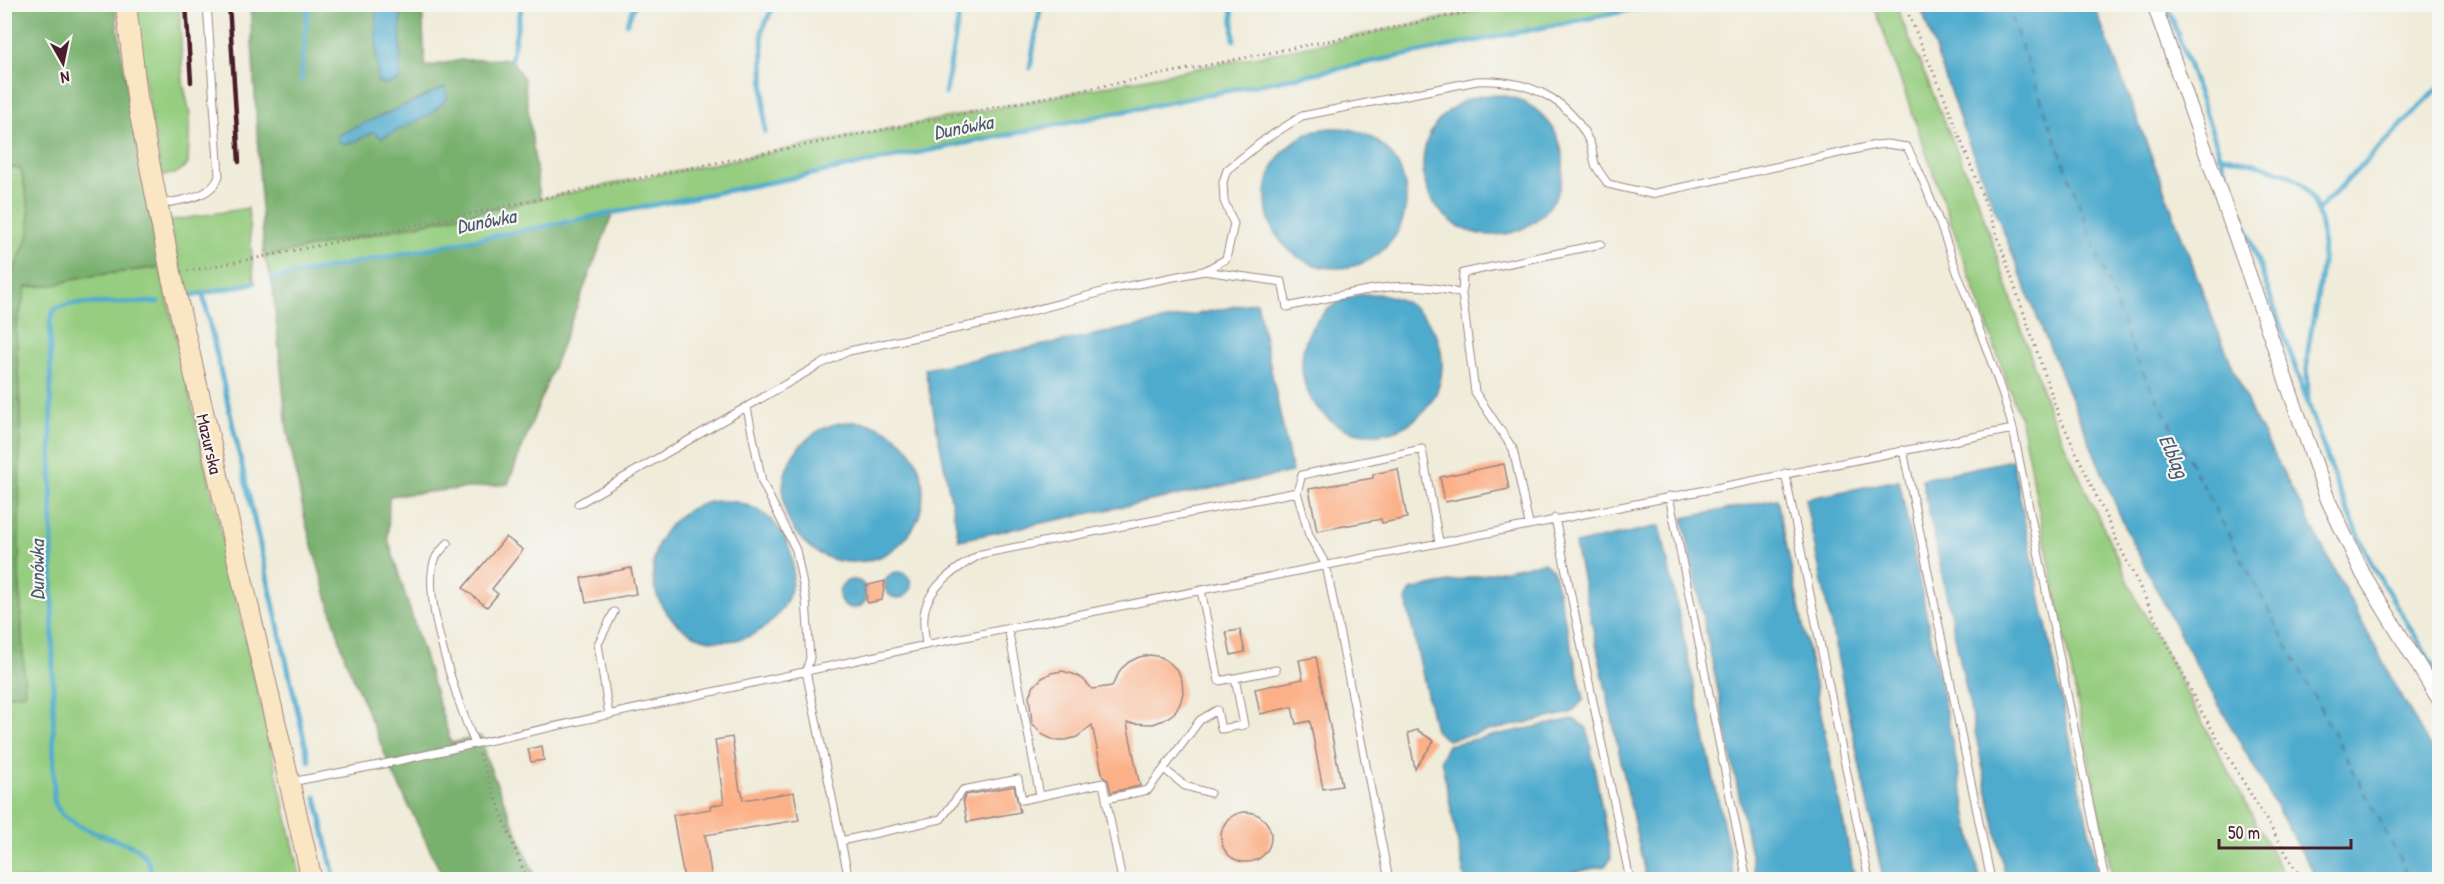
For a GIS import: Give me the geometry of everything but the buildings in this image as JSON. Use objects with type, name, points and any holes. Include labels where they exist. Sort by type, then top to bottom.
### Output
[{"type":"main road","name":"Mazurska","points":[[126,4],[138,105],[171,273],[312,879]]},
{"type":"street","points":[[2154,4],[2328,500],[2363,574],[2439,702]]},
{"type":"lane","points":[[157,205],[202,195],[213,187],[219,176],[207,4]]},
{"type":"lane","points":[[578,504],[633,470],[692,440],[819,365],[849,351],[998,320],[1113,289],[1204,271],[1226,259],[1229,248],[1234,224],[1224,201],[1223,182],[1227,170],[1264,140],[1302,116],[1477,81],[1501,80],[1533,89],[1561,103],[1574,117],[1590,143],[1596,165],[1608,184],[1651,194],[1876,145],[1907,147],[1919,170],[1974,315],[2002,390],[2013,429],[2105,879]]},
{"type":"lane","points":[[1529,524],[1513,449],[1474,392],[1462,294],[1463,273],[1601,244]]},
{"type":"lane","points":[[1204,271],[1282,282],[1287,307],[1399,284],[1438,286],[1462,294]]},
{"type":"lane","points":[[747,408],[762,482],[796,550],[806,600],[810,658],[806,671],[849,879]]},
{"type":"lane","points":[[289,783],[1008,628],[2013,429]]},
{"type":"lane","points":[[1389,879],[1326,565],[1309,535],[1297,492],[1302,475],[1422,449],[1439,542]]},
{"type":"lane","points":[[1903,450],[1991,879]]},
{"type":"lane","points":[[1785,473],[1869,879]]},
{"type":"lane","points":[[926,645],[924,614],[931,596],[944,579],[981,554],[1297,492]]},
{"type":"lane","points":[[1668,496],[1747,879]]},
{"type":"lane","points":[[1555,518],[1630,879]]},
{"type":"lane","points":[[448,543],[436,558],[431,580],[437,626],[461,709],[475,744]]},
{"type":"lane","points":[[1201,590],[1219,681],[1276,670]]},
{"type":"lane","points":[[609,715],[598,644],[614,612]]},
{"type":"lane","points":[[1008,628],[1040,796]]},
{"type":"lane","points":[[1106,799],[1148,790],[1200,720],[1217,710],[1221,729],[1244,725],[1235,678]]},
{"type":"lane","points":[[1164,769],[1185,786],[1210,793]]},
{"type":"lane","points":[[841,841],[940,819],[963,790],[1018,779],[1022,800],[1102,783],[1122,879]]},
{"type":"path","points":[[171,273],[261,258],[642,178],[1246,59],[1507,4]]},
{"type":"path","points":[[1904,4],[1946,99],[1994,226],[2058,412],[2118,543],[2200,709],[2302,879]]},
{"type":"path","points":[[475,744],[527,879]]},
{"type":"green space","points":[[5,5],[115,5],[122,57],[160,267],[82,277],[54,285],[26,287],[16,329],[20,408],[19,573],[25,693],[5,696],[5,290],[29,235],[29,209],[21,169],[5,167]]},
{"type":"green space","points":[[135,5],[179,5],[183,82],[190,115],[188,164],[175,174],[162,175],[146,90]]},
{"type":"green space","points":[[250,5],[422,5],[425,67],[461,60],[511,59],[524,79],[540,199],[264,257]]},
{"type":"green space","points":[[1507,5],[1660,5],[272,279],[264,257],[631,180]]},
{"type":"green space","points":[[1874,5],[1894,5],[1898,11],[1978,201],[2050,413],[2136,598],[2286,879],[2113,879],[2021,421]]},
{"type":"green space","points":[[5,167],[21,169],[29,209],[29,235],[5,290]]},
{"type":"green space","points":[[248,208],[254,283],[186,297],[169,221]]},
{"type":"green space","points":[[613,213],[508,484],[389,496],[388,539],[451,743],[481,736],[485,755],[536,879],[444,879],[392,771],[345,658],[306,524],[287,429],[272,279]]},
{"type":"green space","points":[[160,267],[301,879],[5,879],[4,696],[25,693],[19,573],[20,408],[16,329],[26,287],[54,285],[82,277]]},
{"type":"water","points":[[376,5],[401,5],[400,80],[385,85],[377,81]]},
{"type":"water","name":"Elbląg","points":[[1920,5],[2094,5],[2215,324],[2252,413],[2393,681],[2439,763],[2439,879],[2317,879],[2189,652],[2128,534],[2039,322],[1961,123]]},
{"type":"water","points":[[445,87],[448,98],[430,115],[382,138],[373,132],[356,141],[344,144],[338,140],[338,135]]},
{"type":"water","points":[[1493,95],[1520,101],[1532,107],[1542,116],[1551,126],[1557,138],[1563,165],[1557,192],[1551,204],[1542,214],[1532,223],[1520,229],[1493,235],[1466,229],[1454,223],[1444,214],[1435,204],[1429,192],[1423,165],[1429,138],[1435,126],[1444,116],[1454,107],[1466,101]]},
{"type":"water","points":[[1336,128],[1363,134],[1375,140],[1385,149],[1394,159],[1400,171],[1406,198],[1400,225],[1394,237],[1385,247],[1375,256],[1363,262],[1336,268],[1309,262],[1297,256],[1287,247],[1278,237],[1272,225],[1266,198],[1272,171],[1278,159],[1287,149],[1297,140],[1309,134]]},
{"type":"water","points":[[1372,294],[1399,300],[1411,306],[1421,315],[1430,325],[1436,337],[1442,364],[1436,391],[1430,403],[1421,413],[1411,422],[1399,428],[1372,434],[1345,428],[1333,422],[1323,413],[1314,403],[1308,391],[1302,364],[1308,337],[1314,325],[1323,315],[1333,306],[1345,300]]},
{"type":"water","points":[[1257,302],[1292,472],[959,540],[925,369]]},
{"type":"water","points":[[853,422],[880,428],[892,434],[902,443],[911,453],[917,465],[923,492],[917,519],[911,531],[902,541],[892,550],[880,556],[853,562],[826,556],[814,550],[804,541],[795,531],[789,519],[783,492],[789,465],[795,453],[804,443],[814,434],[826,428]]},
{"type":"water","points":[[2012,460],[2099,879],[2006,879],[1922,479]]},
{"type":"water","points":[[1899,480],[1980,879],[1883,879],[1805,499]]},
{"type":"water","points":[[1777,499],[1855,879],[1756,879],[1683,518]]},
{"type":"water","points":[[723,501],[750,507],[762,513],[772,522],[781,532],[787,544],[793,571],[787,598],[781,610],[772,620],[762,629],[750,635],[723,641],[696,635],[684,629],[674,620],[665,610],[659,598],[653,571],[659,544],[665,532],[674,522],[684,513],[696,507]]},
{"type":"water","points":[[1660,526],[1735,879],[1646,879],[1575,544]]},
{"type":"water","points":[[1544,562],[1553,570],[1584,699],[1571,713],[1447,740],[1435,730],[1406,600],[1411,590]]},
{"type":"water","points":[[898,572],[907,576],[911,585],[907,594],[898,598],[889,594],[885,585],[889,576]]},
{"type":"water","points":[[853,580],[863,584],[867,594],[863,604],[853,608],[843,604],[839,594],[843,584]]},
{"type":"water","points":[[1573,719],[1587,728],[1611,858],[1605,866],[1540,879],[1465,879],[1441,759],[1448,745]]},
{"type":"waterway","points":[[301,80],[308,4]]},
{"type":"waterway","points":[[511,59],[522,4]]},
{"type":"waterway","points":[[627,23],[635,4]]},
{"type":"waterway","points":[[765,132],[762,31],[774,4]]},
{"type":"waterway","points":[[945,94],[961,4]]},
{"type":"waterway","points":[[1030,68],[1041,4]]},
{"type":"waterway","points":[[1232,4],[1234,40]]},
{"type":"waterway","name":"Dunówka","points":[[272,279],[777,181],[1660,4]]},
{"type":"waterway","points":[[2167,4],[2340,494],[2373,567],[2440,677]]},
{"type":"waterway","points":[[2317,211],[2440,86]]},
{"type":"waterway","points":[[2219,155],[2264,166],[2288,175],[2304,186],[2315,204],[2321,224],[2323,245],[2319,289],[2307,357],[2308,401]]},
{"type":"waterway","name":"Dunówka","points":[[186,297],[254,283]]},
{"type":"waterway","points":[[203,294],[309,761]]},
{"type":"waterway","name":"Dunówka","points":[[153,880],[148,862],[137,848],[78,826],[60,811],[54,801],[50,321],[55,309],[69,304],[158,302]]},
{"type":"waterway","points":[[316,797],[335,880]]},
{"type":"ferry route","points":[[2006,4],[2136,359],[2411,880]]},
{"type":"railway","points":[[186,4],[191,82]]},
{"type":"railway","points":[[229,4],[239,162]]}]
